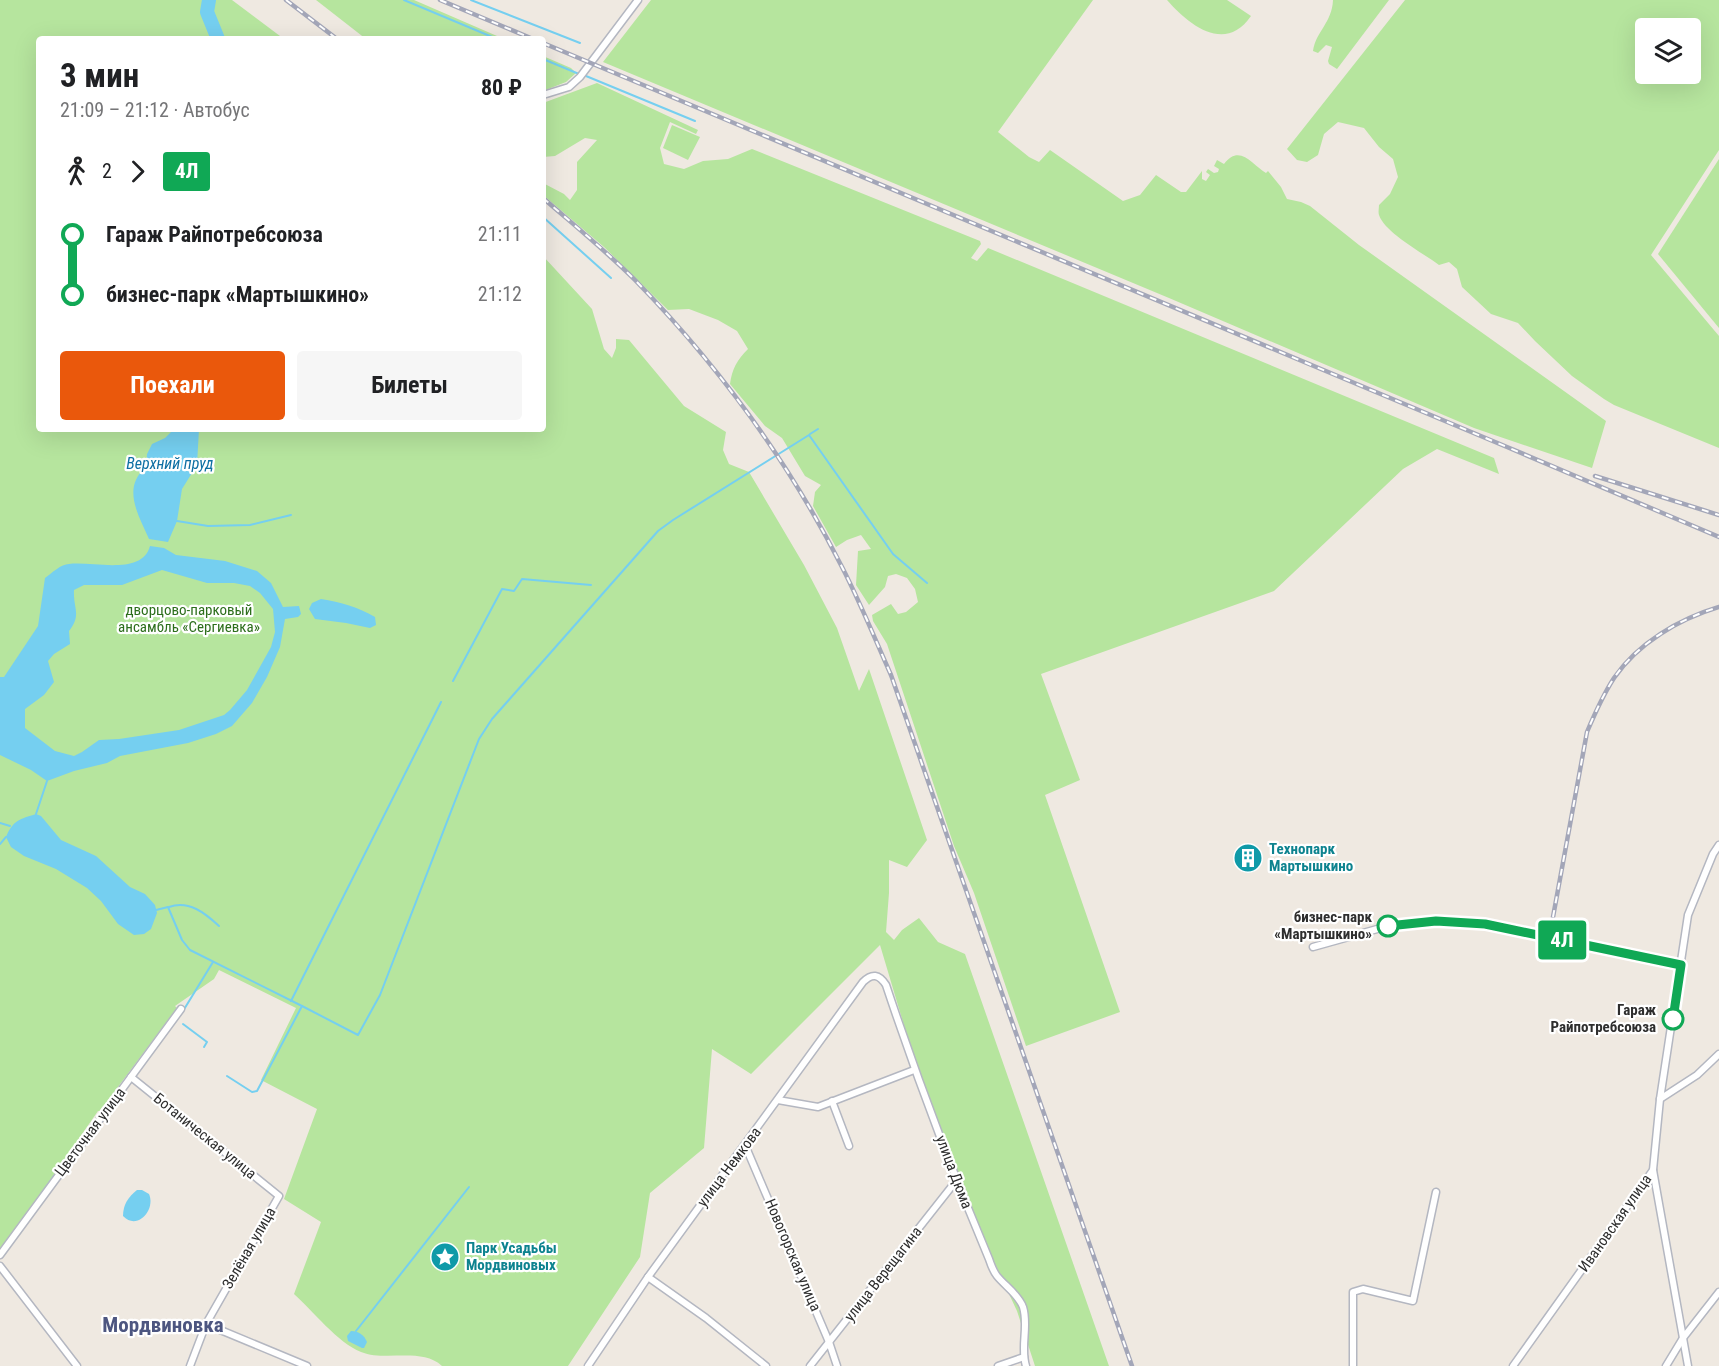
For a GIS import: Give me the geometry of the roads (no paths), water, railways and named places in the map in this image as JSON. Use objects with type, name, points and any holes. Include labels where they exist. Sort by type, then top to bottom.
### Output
[{"type":"street","points":[[546,94],[569,87],[580,77],[638,0]]},
{"type":"street","name":"Ивановская улица","points":[[1513,1366],[1653,1170],[1660,1099],[1688,915],[1713,854],[1719,845]]},
{"type":"street","points":[[1313,947],[1388,926],[1436,921],[1485,924],[1681,965]]},
{"type":"street","name":"улица Дюма","points":[[876,975],[882,978],[886,985],[914,1070],[956,1181],[995,1274],[1023,1306],[1026,1366]]},
{"type":"street","name":"улица Немкова","points":[[588,1366],[648,1277],[863,982],[876,975]]},
{"type":"street","name":"Цветочная улица","points":[[0,1256],[181,1009]]},
{"type":"street","points":[[1660,1099],[1697,1075],[1719,1054]]},
{"type":"street","points":[[778,1100],[818,1107],[914,1070]]},
{"type":"street","name":"Ботаническая улица","points":[[131,1077],[279,1196]]},
{"type":"street","points":[[832,1101],[849,1146]]},
{"type":"street","name":"Новогорская улица","points":[[746,1145],[837,1366]]},
{"type":"street","points":[[1653,1170],[1688,1366]]},
{"type":"street","name":"улица Верещагина","points":[[810,1366],[956,1181]]},
{"type":"street","points":[[1353,1366],[1353,1292],[1363,1289],[1413,1301],[1436,1192]]},
{"type":"street","name":"Зелёная улица","points":[[190,1366],[206,1324],[279,1196]]},
{"type":"street","points":[[0,1266],[76,1366]]},
{"type":"street","points":[[648,1277],[706,1318],[766,1366]]},
{"type":"street","points":[[1666,1366],[1683,1338],[1719,1292]]},
{"type":"street","points":[[206,1324],[306,1366]]},
{"type":"street","points":[[998,1366],[1024,1357]]},
{"type":"water","name":"Верхний пруд","points":[[171,432],[199,432],[197,465],[182,489],[177,521],[168,542],[149,539],[137,512],[133,493],[139,475],[146,467],[147,454],[152,444],[165,438]]},
{"type":"water","points":[[150,546],[164,548],[176,555],[225,561],[257,571],[271,583],[283,607],[299,606],[301,614],[298,617],[285,619],[280,647],[252,703],[232,726],[216,734],[188,743],[120,756],[107,763],[74,771],[47,781],[31,770],[0,755],[0,677],[4,677],[38,626],[45,578],[66,564],[127,564],[145,555]],"holes":[[[162,570],[207,583],[234,583],[250,586],[260,593],[273,609],[275,632],[271,647],[247,690],[224,715],[179,730],[99,740],[74,756],[55,751],[25,728],[25,709],[44,695],[54,682],[48,661],[54,654],[70,644],[69,631],[76,616],[74,590],[84,585],[122,585]]]},
{"type":"water","points":[[321,599],[362,610],[375,617],[376,625],[370,628],[315,619],[309,609],[312,603]]},
{"type":"water","points":[[36,814],[41,816],[61,840],[96,856],[130,887],[145,894],[155,905],[157,913],[151,929],[144,934],[134,935],[118,924],[101,901],[87,888],[56,869],[24,856],[11,847],[6,837],[11,827],[21,819]]},
{"type":"water","points":[[137,1190],[149,1194],[150,1206],[144,1217],[134,1221],[128,1220],[123,1216],[124,1208],[131,1195]]},
{"type":"water","points":[[351,1331],[364,1337],[367,1342],[364,1348],[348,1341],[347,1336]]},
{"type":"waterway","points":[[209,0],[207,12],[217,36]]},
{"type":"waterway","points":[[404,0],[490,36]]},
{"type":"waterway","points":[[471,0],[580,43]]},
{"type":"waterway","points":[[546,60],[579,74]]},
{"type":"waterway","points":[[586,76],[695,121]]},
{"type":"waterway","points":[[546,220],[611,278]]},
{"type":"waterway","points":[[810,434],[818,429]]},
{"type":"waterway","points":[[302,1006],[358,1035],[380,995],[479,739],[492,719],[658,531],[673,520],[809,435],[893,554],[927,583]]},
{"type":"waterway","points":[[177,521],[208,526],[250,525],[291,515]]},
{"type":"waterway","points":[[453,681],[502,589],[514,591],[522,579],[591,585]]},
{"type":"waterway","points":[[291,1001],[441,702]]},
{"type":"waterway","points":[[36,814],[47,781]]},
{"type":"waterway","points":[[0,823],[10,826]]},
{"type":"waterway","points":[[0,844],[6,837]]},
{"type":"waterway","points":[[169,907],[183,905],[196,909],[219,926]]},
{"type":"waterway","points":[[156,910],[168,907],[182,940],[190,950],[302,1006],[257,1091],[252,1092],[227,1076]]},
{"type":"waterway","points":[[183,1011],[213,962]]},
{"type":"waterway","points":[[183,1024],[207,1042],[204,1047]]},
{"type":"waterway","points":[[41,1194],[54,1176]]},
{"type":"waterway","points":[[356,1331],[469,1187]]},
{"type":"railway","points":[[286,0],[333,36]]},
{"type":"railway","points":[[440,0],[526,36]]},
{"type":"railway","points":[[546,44],[1719,537]]},
{"type":"railway","points":[[546,201],[635,280],[723,380],[775,452],[842,567],[891,675],[1132,1366]]},
{"type":"railway","points":[[1595,476],[1719,515]]},
{"type":"railway","points":[[1553,917],[1587,732],[1606,691],[1624,665],[1647,643],[1689,618],[1719,607]]},
{"type":"place","name":"Технопарк Мартышкино","points":[[1248,858]]},
{"type":"place","name":"бизнес-парк «Мартышкино»","points":[[1388,926]]},
{"type":"place","name":"Гараж Райпотребсоюза","points":[[1673,1019]]},
{"type":"place","name":"Парк Усадьбы Мордвиновых","points":[[445,1257]]},
{"type":"district","name":"Мордвиновка","points":[[163,1325]]},
{"type":"park label","name":"дворцово-парковый ансамбль «Сергиевка»","points":[[189,618]]}]
